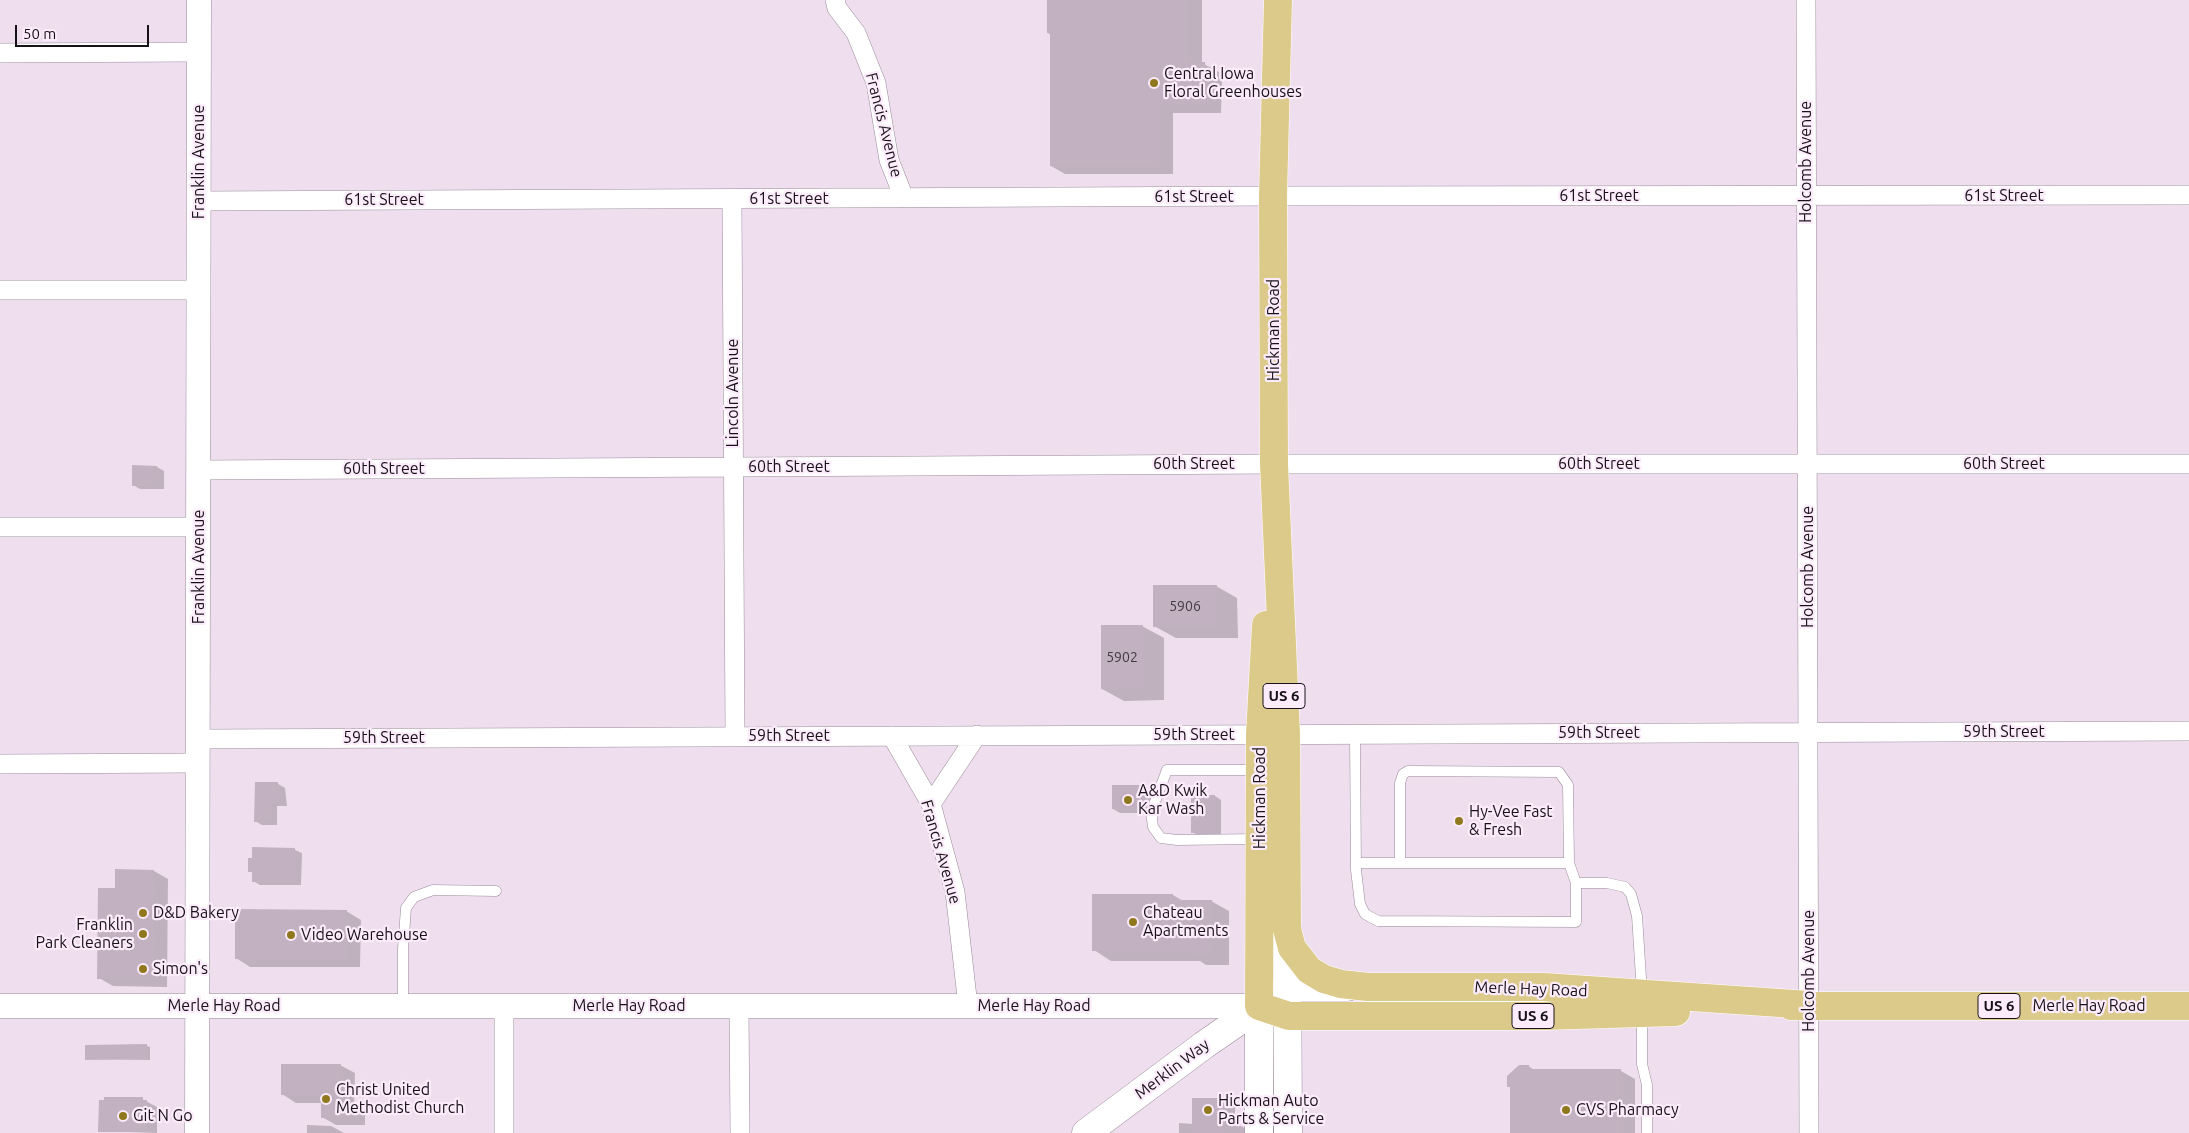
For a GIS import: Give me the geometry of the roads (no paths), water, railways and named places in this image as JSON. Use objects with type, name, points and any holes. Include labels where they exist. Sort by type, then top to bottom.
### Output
[{"type":"main road","name":"Hickman Road","points":[[1263,0],[1273,196]]},
{"type":"main road","name":"Hickman Road","points":[[1278,0],[1273,196],[1273,734],[1287,929],[1288,1133]]},
{"type":"main road","name":"Hickman Road","points":[[1259,1133],[1260,770],[1273,734]]},
{"type":"main road","name":"US 6","points":[[1287,929],[1292,948],[1309,970],[1324,979],[1341,984],[1368,987]]},
{"type":"main road","name":"Merle Hay Road","points":[[1288,987],[1544,987],[1642,1004]]},
{"type":"main road","points":[[1259,1006],[1288,987]]},
{"type":"main road","name":"Merle Hay Road","points":[[1259,1006],[1288,1016],[1544,1016],[1642,1004],[2189,1006]]},
{"type":"main road","name":"Merklin Way","points":[[1086,1133],[1259,1006]]},
{"type":"street","name":"Franklin Avenue","points":[[198,1133],[199,0]]},
{"type":"street","name":"Francis Avenue","points":[[835,0],[837,8],[856,33],[876,83],[889,160],[904,198]]},
{"type":"street","name":"Holcomb Avenue","points":[[1806,0],[1809,1133]]},
{"type":"street","points":[[0,53],[199,52]]},
{"type":"street","name":"61st Street","points":[[199,201],[1273,196],[2189,195]]},
{"type":"street","name":"Lincoln Avenue","points":[[732,200],[735,736]]},
{"type":"street","points":[[0,290],[199,290]]},
{"type":"street","name":"60th Street","points":[[199,470],[1274,464],[2189,464]]},
{"type":"street","points":[[0,527],[199,527]]},
{"type":"street","name":"59th Street","points":[[199,739],[2189,731]]},
{"type":"street","points":[[931,804],[977,735]]},
{"type":"street","name":"Francis Avenue","points":[[892,736],[931,804],[955,892],[968,1006]]},
{"type":"street","points":[[0,764],[199,763]]},
{"type":"street","name":"Merle Hay Road","points":[[0,1006],[1259,1006]]},
{"type":"street","points":[[504,1006],[504,1133]]},
{"type":"street","points":[[739,1006],[740,1133]]},
{"type":"lane","points":[[1355,734],[1356,862],[1360,904],[1366,914],[1378,921],[1576,922],[1576,883],[1569,863],[1568,784],[1559,772],[1544,770],[1408,771],[1403,774],[1400,783],[1400,862]]},
{"type":"lane","points":[[1259,839],[1177,840],[1161,838],[1153,827],[1152,819],[1166,770],[1260,770]]},
{"type":"lane","points":[[1356,862],[1569,863]]},
{"type":"lane","points":[[1576,883],[1625,887],[1631,894],[1637,916],[1642,1004],[1642,1064],[1647,1085],[1647,1133]]},
{"type":"lane","points":[[403,1006],[403,949],[406,908],[414,897],[434,890],[496,891]]},
{"type":"place","name":"Central Iowa Floral Greenhouses","points":[[1154,83]]},
{"type":"place","name":"A&D Kwik Kar Wash","points":[[1128,800]]},
{"type":"place","name":"Hy-Vee Fast & Fresh","points":[[1459,821]]},
{"type":"place","name":"D&D Bakery","points":[[143,913]]},
{"type":"place","name":"Chateau Apartments","points":[[1133,922]]},
{"type":"place","name":"Franklin Park Cleaners","points":[[143,934]]},
{"type":"place","name":"Video Warehouse","points":[[291,935]]},
{"type":"place","name":"Simon's","points":[[143,969]]},
{"type":"place","name":"Christ United Methodist Church","points":[[326,1099]]},
{"type":"place","name":"Hickman Auto Parts & Service","points":[[1208,1110]]},
{"type":"place","name":"CVS Pharmacy","points":[[1566,1110]]},
{"type":"place","name":"Git N Go","points":[[123,1116]]}]
